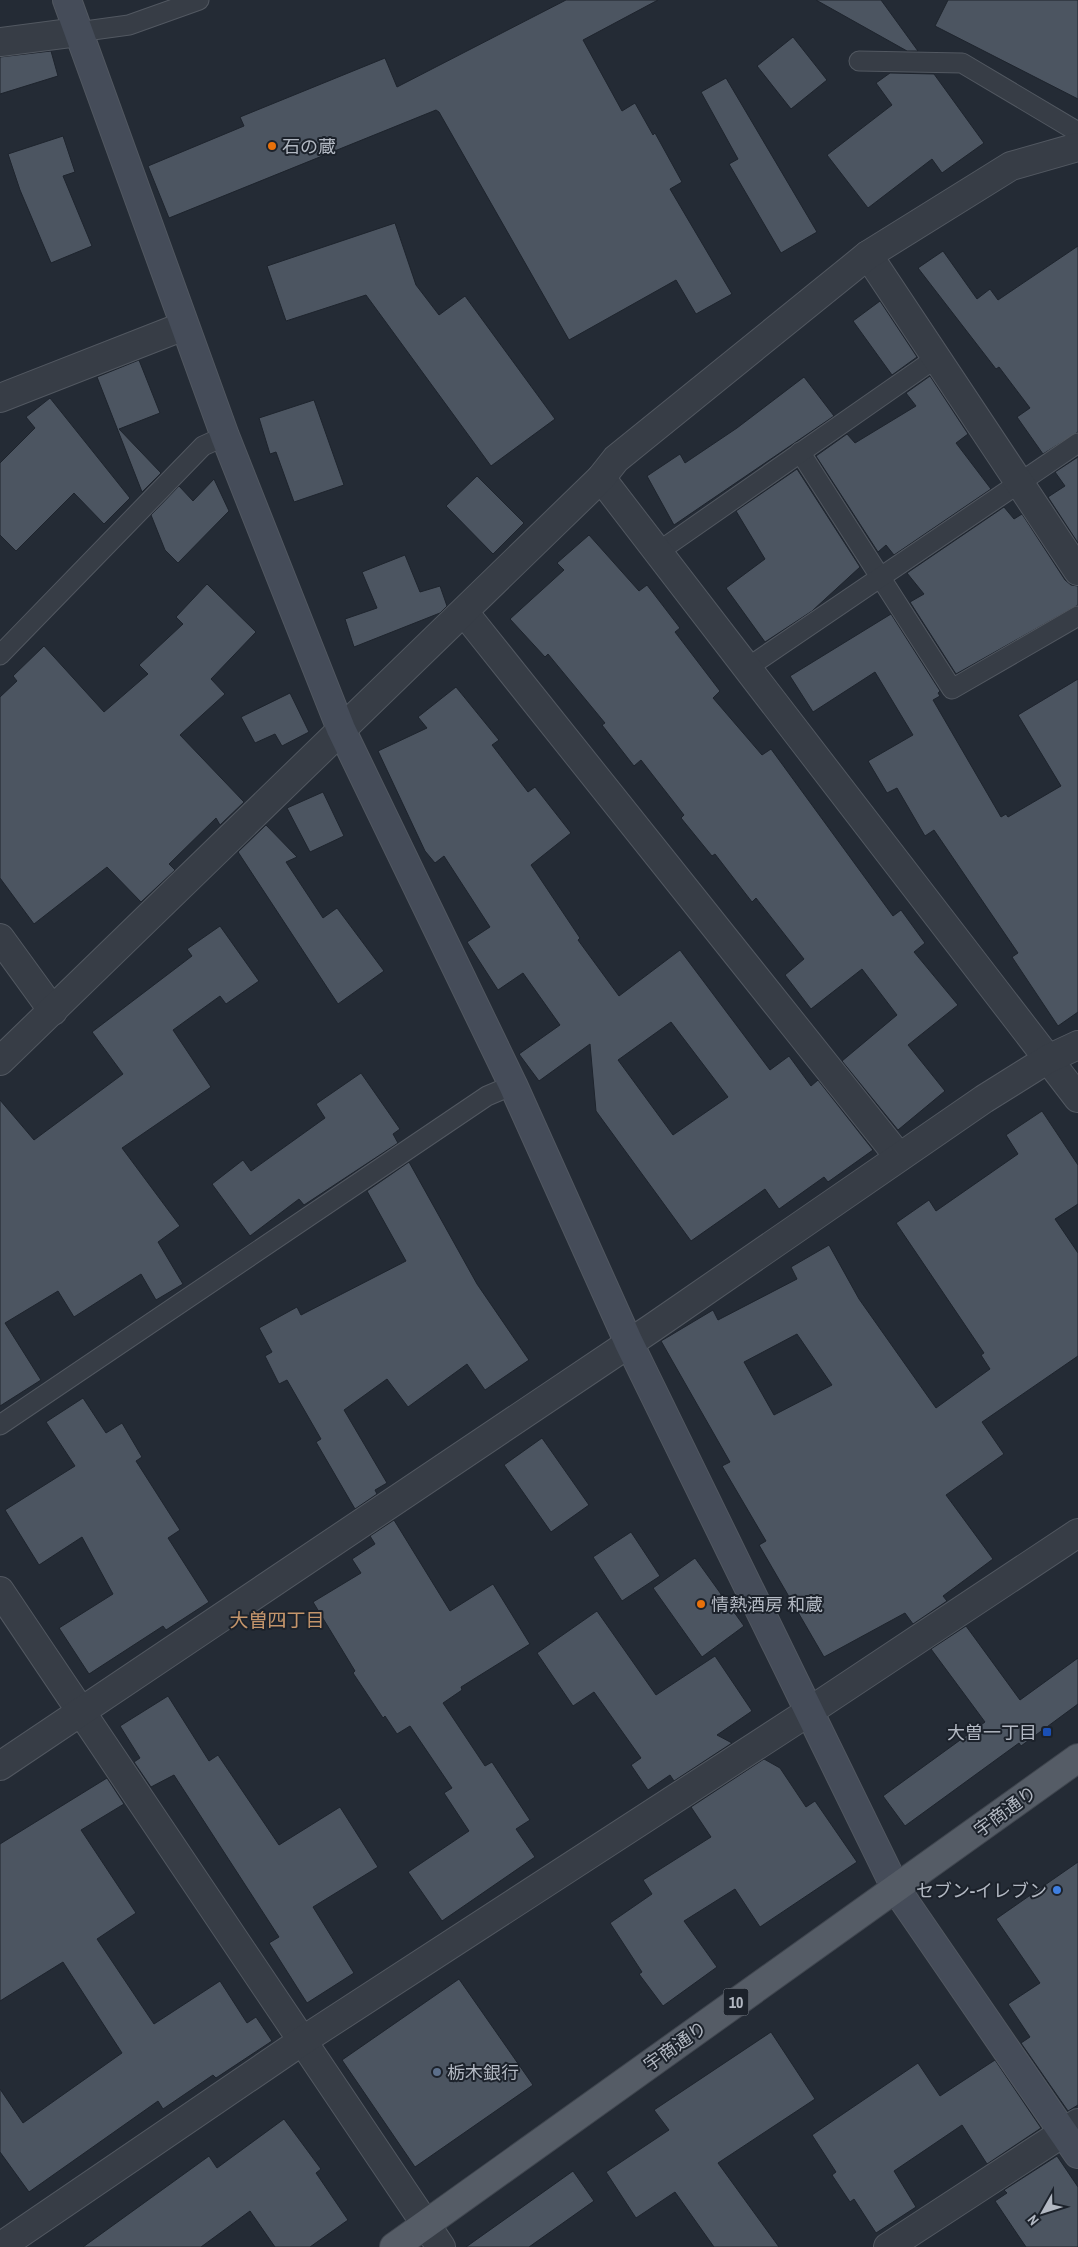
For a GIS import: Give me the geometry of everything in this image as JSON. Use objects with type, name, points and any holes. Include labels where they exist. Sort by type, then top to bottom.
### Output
[{"type":"main road","name":"宇商通り","points":[[394,2247],[1078,1758]]},
{"type":"street","points":[[0,42],[72,15],[225,436],[341,729],[513,1085],[629,1343],[896,1889],[1073,2137],[888,2247]]},
{"type":"street","points":[[0,1061],[464,612],[601,478],[616,460],[868,255],[1011,166],[1078,147]]},
{"type":"street","points":[[868,255],[1078,571]]},
{"type":"street","points":[[0,398],[184,326]]},
{"type":"street","points":[[601,478],[1078,1098]]},
{"type":"street","points":[[464,612],[900,1156]]},
{"type":"street","points":[[0,938],[53,1011]]},
{"type":"street","points":[[0,1766],[629,1343],[984,1099],[1048,1059],[1078,1045]]},
{"type":"street","points":[[0,2247],[302,2041],[810,1711],[1078,1533]]},
{"type":"street","points":[[0,1591],[441,2247]]},
{"type":"lane","points":[[72,15],[129,25],[200,0]]},
{"type":"lane","points":[[859,61],[962,63],[1078,132]]},
{"type":"lane","points":[[658,552],[936,358]]},
{"type":"lane","points":[[0,655],[202,446],[225,436]]},
{"type":"lane","points":[[747,668],[1078,443]]},
{"type":"lane","points":[[800,452],[952,689],[1078,616]]},
{"type":"lane","points":[[0,1425],[487,1096],[513,1085]]},
{"type":"building","points":[[566,0],[658,0],[583,40],[622,111],[635,103],[653,135],[655,133],[682,182],[670,189],[732,294],[696,314],[676,280],[569,340],[439,112],[436,110],[169,218],[148,166],[244,126],[240,117],[385,58],[397,87]]},
{"type":"building","points":[[816,0],[881,0],[918,51],[907,51]]},
{"type":"building","points":[[948,0],[1078,0],[1078,99],[935,26]]},
{"type":"building","points":[[793,37],[827,80],[791,109],[757,66]]},
{"type":"building","points":[[51,51],[58,76],[0,94],[0,57]]},
{"type":"building","points":[[890,73],[934,74],[984,143],[942,173],[932,159],[868,208],[827,155],[892,105],[876,83]]},
{"type":"building","points":[[726,78],[817,232],[781,253],[729,164],[738,159],[701,92]]},
{"type":"building","points":[[63,136],[75,172],[63,176],[92,246],[51,263],[20,190],[8,154]]},
{"type":"building","points":[[395,223],[416,285],[439,315],[465,296],[555,419],[491,466],[366,295],[286,321],[267,266]]},
{"type":"building","points":[[1078,246],[1078,432],[1043,454],[1017,417],[1030,408],[999,367],[996,369],[918,268],[943,251],[977,299],[990,289],[998,300]]},
{"type":"building","points":[[880,301],[917,357],[892,375],[853,321]]},
{"type":"building","points":[[139,360],[160,413],[119,429],[161,473],[142,492],[97,377]]},
{"type":"building","points":[[930,376],[968,434],[956,443],[991,489],[894,555],[886,545],[878,552],[816,456],[847,434],[855,443],[916,406],[906,393]]},
{"type":"building","points":[[804,377],[834,416],[674,525],[647,476],[680,454],[685,463],[737,428]]},
{"type":"building","points":[[50,398],[130,498],[104,524],[74,493],[16,551],[0,535],[0,463],[35,428],[26,417]]},
{"type":"building","points":[[314,400],[344,485],[294,502],[276,452],[270,454],[259,418]]},
{"type":"building","points":[[1078,457],[1078,543],[1048,497],[1065,486],[1055,472]]},
{"type":"building","points":[[797,469],[860,567],[812,611],[765,642],[726,588],[765,559],[736,511]]},
{"type":"building","points":[[477,476],[524,523],[493,554],[446,506]]},
{"type":"building","points":[[214,479],[229,511],[178,563],[165,550],[151,515],[179,486],[193,501]]},
{"type":"building","points":[[1004,507],[1014,519],[1022,514],[1065,580],[1071,585],[1078,586],[1078,605],[956,674],[910,602],[924,594],[907,573]]},
{"type":"building","points":[[589,535],[639,591],[647,585],[680,628],[675,632],[720,691],[713,698],[762,755],[771,749],[893,916],[901,910],[925,943],[914,952],[958,1005],[908,1045],[945,1091],[898,1130],[842,1061],[897,1015],[862,969],[811,1009],[785,975],[804,959],[756,898],[752,902],[715,854],[712,856],[681,818],[684,815],[641,760],[634,766],[602,725],[605,723],[548,654],[545,657],[510,619],[564,570],[557,563]]},
{"type":"building","points":[[405,555],[420,592],[440,586],[447,606],[440,613],[354,647],[345,619],[377,608],[362,572]]},
{"type":"building","points":[[207,584],[256,632],[211,679],[225,694],[180,735],[244,802],[220,825],[216,818],[169,864],[175,870],[141,902],[107,867],[34,924],[0,878],[0,697],[17,681],[13,676],[44,646],[104,712],[148,674],[139,665],[183,624],[176,617]]},
{"type":"building","points":[[891,614],[940,691],[938,693],[940,696],[933,700],[1001,817],[1006,814],[1008,817],[1061,786],[1018,715],[1078,679],[1078,1012],[1058,1026],[1012,957],[1018,953],[934,830],[925,836],[897,788],[887,793],[868,761],[913,735],[875,672],[813,712],[790,676]]},
{"type":"building","points":[[456,687],[499,740],[492,745],[528,792],[535,787],[571,833],[531,865],[580,938],[578,940],[619,996],[680,950],[770,1070],[789,1056],[811,1086],[818,1080],[873,1150],[828,1182],[824,1177],[779,1209],[765,1189],[691,1241],[596,1111],[590,1044],[539,1081],[519,1054],[560,1025],[523,973],[498,990],[467,942],[490,927],[444,856],[435,863],[425,851],[378,751],[427,728],[418,717]],"holes":[[[671,1022],[728,1097],[673,1135],[618,1060]]]},
{"type":"building","points":[[290,693],[309,732],[282,746],[275,734],[255,743],[241,717]]},
{"type":"building","points":[[323,792],[344,836],[310,852],[287,808]]},
{"type":"building","points":[[266,825],[297,857],[286,862],[323,918],[337,908],[384,971],[338,1004],[238,852]]},
{"type":"building","points":[[220,926],[259,981],[226,1004],[220,996],[173,1030],[211,1087],[122,1148],[180,1226],[158,1242],[183,1284],[156,1300],[141,1274],[74,1317],[58,1291],[5,1323],[41,1380],[0,1406],[0,1100],[34,1140],[123,1074],[92,1032],[192,956],[187,949]]},
{"type":"building","points":[[361,1073],[400,1129],[393,1134],[398,1143],[304,1205],[299,1199],[250,1236],[212,1184],[243,1160],[251,1171],[325,1118],[316,1104]]},
{"type":"building","points":[[1042,1111],[1078,1165],[1078,1204],[1055,1219],[1078,1253],[1078,1356],[982,1422],[1004,1454],[946,1495],[993,1559],[943,1596],[947,1601],[913,1624],[905,1613],[824,1657],[759,1545],[766,1541],[722,1466],[730,1462],[661,1341],[713,1310],[718,1320],[797,1279],[791,1267],[829,1245],[859,1299],[936,1408],[990,1369],[981,1355],[984,1353],[896,1223],[929,1200],[936,1211],[1018,1154],[1006,1135]],"holes":[[[797,1334],[832,1385],[774,1415],[744,1362]]]},
{"type":"building","points":[[409,1162],[477,1284],[529,1360],[485,1390],[467,1364],[408,1407],[387,1379],[344,1410],[387,1483],[375,1490],[377,1494],[355,1509],[316,1442],[321,1439],[287,1380],[279,1384],[265,1356],[272,1352],[259,1328],[297,1307],[301,1315],[406,1261],[367,1191]]},
{"type":"building","points":[[83,1398],[106,1433],[122,1423],[142,1457],[136,1461],[180,1530],[168,1538],[209,1602],[166,1630],[163,1626],[89,1674],[59,1628],[113,1594],[82,1537],[39,1565],[5,1510],[75,1466],[46,1422]]},
{"type":"building","points":[[542,1438],[589,1505],[551,1532],[504,1465]]},
{"type":"building","points":[[394,1520],[450,1611],[493,1584],[530,1644],[461,1687],[462,1690],[443,1703],[485,1766],[492,1762],[530,1820],[516,1829],[535,1857],[442,1921],[408,1872],[469,1831],[444,1793],[452,1788],[410,1726],[397,1734],[385,1716],[383,1718],[353,1673],[355,1671],[313,1602],[361,1573],[352,1559],[375,1544],[370,1536]]},
{"type":"building","points":[[631,1532],[660,1576],[622,1601],[593,1557]]},
{"type":"building","points":[[695,1558],[744,1626],[702,1657],[653,1588]]},
{"type":"building","points":[[597,1611],[656,1695],[715,1656],[752,1711],[717,1735],[732,1743],[674,1781],[670,1775],[648,1790],[631,1765],[641,1758],[594,1692],[573,1706],[537,1653]]},
{"type":"building","points":[[966,1626],[1020,1700],[1078,1658],[1078,1704],[1021,1746],[1019,1743],[905,1826],[883,1796],[985,1722],[931,1649]]},
{"type":"building","points":[[168,1696],[209,1761],[218,1755],[279,1845],[340,1807],[378,1867],[313,1907],[354,1973],[307,2003],[269,1943],[279,1937],[174,1775],[151,1787],[134,1762],[140,1758],[120,1726]]},
{"type":"building","points":[[764,1759],[780,1768],[806,1807],[815,1801],[857,1862],[760,1927],[735,1889],[684,1921],[717,1967],[663,2006],[639,1974],[642,1972],[610,1923],[652,1894],[643,1880],[711,1837],[691,1807]]},
{"type":"building","points":[[107,1778],[124,1804],[81,1830],[136,1913],[97,1939],[154,2024],[220,1981],[247,2023],[256,2017],[272,2041],[216,2078],[213,2075],[163,2109],[158,2101],[29,2192],[0,2152],[0,2089],[23,2123],[122,2053],[63,1962],[0,2001],[0,1844]]},
{"type":"building","points":[[1078,1862],[1078,2105],[1068,2111],[1021,2043],[1030,2037],[1008,2004],[1040,1983],[996,1919]]},
{"type":"building","name":"栃木銀行","points":[[459,1979],[533,2085],[415,2167],[342,2060]]},
{"type":"building","points":[[771,2032],[815,2099],[718,2163],[779,2247],[714,2247],[675,2192],[636,2218],[606,2172],[669,2130],[654,2110]]},
{"type":"building","points":[[995,2060],[1041,2128],[987,2164],[962,2125],[894,2171],[916,2207],[876,2233],[854,2199],[850,2202],[832,2175],[836,2172],[812,2135],[918,2063],[940,2096]]},
{"type":"building","points":[[284,2119],[321,2169],[316,2173],[348,2220],[310,2247],[275,2247],[250,2211],[201,2247],[83,2247],[209,2156],[217,2168]]},
{"type":"building","points":[[1057,2156],[1078,2187],[1078,2247],[1026,2247],[995,2201],[1007,2193],[1004,2190]]},
{"type":"building","points":[[573,2171],[594,2201],[529,2247],[466,2247]]},
{"type":"place","name":"石の蔵","points":[[272,146]]},
{"type":"place","name":"情熱酒房 和蔵","points":[[701,1604]]},
{"type":"place","name":"大曽一丁目","points":[[1047,1732]]},
{"type":"place","name":"セブン-イレブン","points":[[1057,1890]]},
{"type":"place","name":"栃木銀行","points":[[437,2072]]},
{"type":"district","name":"大曽四丁目","points":[[277,1620]]}]
